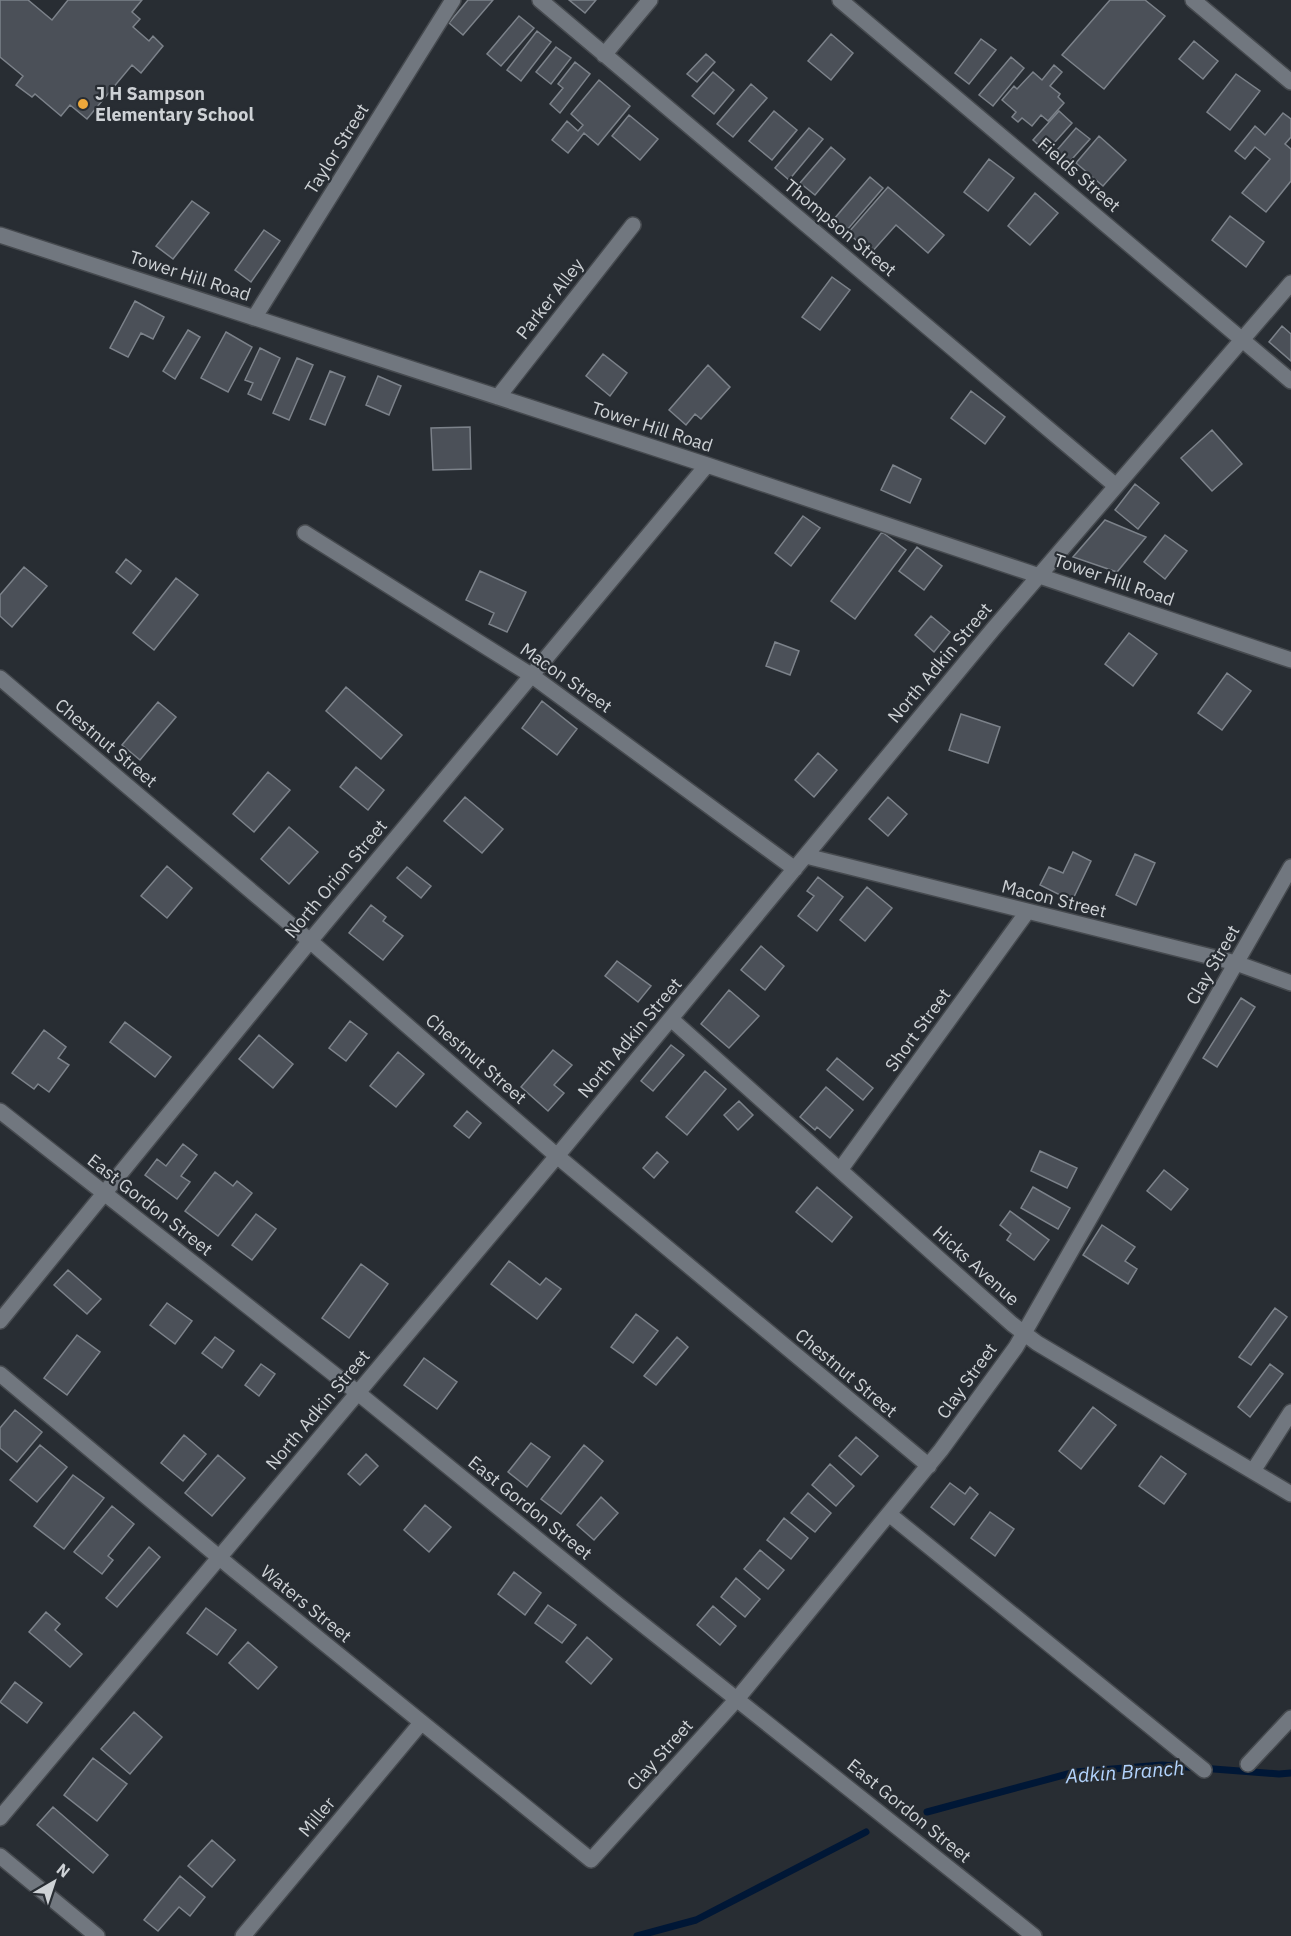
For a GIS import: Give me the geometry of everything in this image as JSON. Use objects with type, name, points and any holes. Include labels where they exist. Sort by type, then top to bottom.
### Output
[{"type":"street","name":"Taylor Street","points":[[254,318],[453,0]]},
{"type":"street","name":"Thompson Street","points":[[540,0],[1116,486]]},
{"type":"street","points":[[604,55],[650,0]]},
{"type":"street","name":"Fields Street","points":[[840,0],[1291,381]]},
{"type":"street","points":[[1195,1],[1291,82]]},
{"type":"street","name":"Parker Alley","points":[[498,397],[633,225]]},
{"type":"street","name":"Tower Hill Road","points":[[0,235],[707,465],[1291,660]]},
{"type":"street","name":"North Adkin Street","points":[[0,1818],[557,1156],[1039,575],[1291,283]]},
{"type":"street","name":"North Orion Street","points":[[0,1321],[309,941],[707,465]]},
{"type":"street","name":"Macon Street","points":[[305,533],[531,675],[795,869]]},
{"type":"street","name":"Chestnut Street","points":[[0,678],[557,1156],[929,1466]]},
{"type":"street","name":"Macon Street","points":[[806,856],[1236,963],[1291,982]]},
{"type":"street","name":"Clay Street","points":[[591,1860],[737,1699],[929,1466],[1024,1334],[1291,867]]},
{"type":"street","name":"Short Street","points":[[840,1170],[1027,912]]},
{"type":"street","name":"Hicks Avenue","points":[[671,1019],[1024,1334],[1291,1494]]},
{"type":"street","name":"East Gordon Street","points":[[0,1111],[358,1393],[617,1604],[1034,1936]]},
{"type":"street","name":"Waters Street","points":[[0,1374],[219,1557],[591,1860]]},
{"type":"street","points":[[1253,1471],[1291,1412]]},
{"type":"street","points":[[889,1514],[1204,1770]]},
{"type":"street","points":[[1248,1764],[1291,1718]]},
{"type":"street","name":"Miller","points":[[243,1936],[421,1723]]},
{"type":"street","points":[[0,1856],[97,1936]]},
{"type":"building","points":[[0,0],[28,0],[52,20],[68,0],[142,0],[132,12],[140,19],[133,27],[149,41],[153,36],[163,46],[141,73],[132,65],[87,119],[70,105],[61,116],[35,94],[32,97],[16,85],[23,76],[0,57]]},
{"type":"building","points":[[468,0],[493,0],[463,35],[449,23]]},
{"type":"building","points":[[569,0],[596,0],[585,13]]},
{"type":"building","points":[[1110,0],[1145,0],[1165,16],[1104,89],[1062,55]]},
{"type":"building","points":[[519,16],[534,28],[501,66],[487,54]]},
{"type":"building","points":[[537,31],[551,42],[521,81],[507,70]]},
{"type":"building","points":[[831,34],[853,53],[831,80],[808,61]]},
{"type":"building","points":[[981,39],[996,50],[969,84],[955,73]]},
{"type":"building","points":[[1194,41],[1218,61],[1203,79],[1179,59]]},
{"type":"building","points":[[556,47],[571,58],[551,84],[536,72]]},
{"type":"building","points":[[706,54],[715,62],[697,82],[687,74]]},
{"type":"building","points":[[1011,57],[1024,68],[993,106],[979,95]]},
{"type":"building","points":[[575,62],[590,74],[560,113],[550,104],[563,88],[558,84]]},
{"type":"building","points":[[1054,65],[1062,72],[1050,86],[1060,94],[1058,97],[1064,103],[1048,121],[1041,115],[1032,126],[1022,118],[1018,122],[1012,117],[1016,112],[1002,100],[1014,86],[1017,89],[1033,72],[1042,80]]},
{"type":"building","points":[[713,72],[734,90],[714,114],[692,96]]},
{"type":"building","points":[[1236,74],[1260,91],[1230,130],[1207,112]]},
{"type":"building","points":[[599,80],[630,106],[598,145],[584,133],[568,153],[552,140],[567,121],[578,131],[583,125],[571,114]]},
{"type":"building","points":[[751,84],[767,98],[733,137],[717,124]]},
{"type":"building","points":[[774,111],[797,130],[772,160],[749,141]]},
{"type":"building","points":[[1059,111],[1072,123],[1046,152],[1033,140]]},
{"type":"building","points":[[1283,113],[1291,119],[1291,137],[1285,144],[1291,149],[1291,181],[1266,212],[1242,193],[1270,159],[1255,147],[1245,159],[1235,151],[1255,126],[1265,135]]},
{"type":"building","points":[[629,115],[658,139],[640,160],[612,136]]},
{"type":"building","points":[[809,128],[823,139],[789,180],[775,168]]},
{"type":"building","points":[[1076,128],[1090,139],[1064,168],[1051,157]]},
{"type":"building","points":[[1099,136],[1126,160],[1103,186],[1076,163]]},
{"type":"building","points":[[831,147],[845,159],[815,195],[800,183]]},
{"type":"building","points":[[989,159],[1014,178],[988,211],[964,192]]},
{"type":"building","points":[[870,177],[883,188],[847,230],[834,219]]},
{"type":"building","points":[[888,187],[944,235],[928,253],[896,225],[871,253],[848,233]]},
{"type":"building","points":[[1035,193],[1058,213],[1030,245],[1008,226]]},
{"type":"building","points":[[192,201],[209,213],[173,259],[156,246]]},
{"type":"building","points":[[1230,216],[1264,242],[1246,267],[1212,240]]},
{"type":"building","points":[[264,230],[280,241],[251,282],[235,270]]},
{"type":"building","points":[[832,277],[850,290],[820,330],[802,317]]},
{"type":"building","points":[[135,301],[164,317],[153,339],[141,333],[128,357],[110,348]]},
{"type":"building","points":[[1282,326],[1291,334],[1291,361],[1269,342]]},
{"type":"building","points":[[188,330],[200,337],[175,379],[163,371]]},
{"type":"building","points":[[226,332],[252,347],[228,392],[201,378]]},
{"type":"building","points":[[260,348],[280,358],[261,400],[248,394],[253,383],[245,380]]},
{"type":"building","points":[[603,354],[627,373],[610,396],[586,376]]},
{"type":"building","points":[[297,358],[313,365],[289,420],[273,413]]},
{"type":"building","points":[[708,365],[730,387],[701,419],[695,414],[686,425],[669,410]]},
{"type":"building","points":[[330,371],[345,377],[325,425],[310,419]]},
{"type":"building","points":[[378,376],[401,386],[389,415],[366,405]]},
{"type":"building","points":[[971,391],[1005,417],[985,444],[951,418]]},
{"type":"building","points":[[470,427],[471,469],[433,470],[431,428]]},
{"type":"building","points":[[1212,430],[1242,464],[1212,491],[1181,458]]},
{"type":"building","points":[[893,465],[921,479],[910,503],[881,490]]},
{"type":"building","points":[[1135,484],[1159,503],[1138,529],[1115,510]]},
{"type":"building","points":[[803,516],[820,528],[791,566],[775,553]]},
{"type":"building","points":[[1105,520],[1146,537],[1117,572],[1073,557]]},
{"type":"building","points":[[882,532],[906,550],[855,619],[831,601]]},
{"type":"building","points":[[1165,535],[1187,551],[1165,579],[1144,562]]},
{"type":"building","points":[[917,547],[942,566],[924,590],[899,571]]},
{"type":"building","points":[[126,559],[141,571],[131,584],[116,572]]},
{"type":"building","points":[[24,567],[47,586],[12,627],[0,616],[0,595]]},
{"type":"building","points":[[480,571],[526,592],[507,632],[489,624],[494,613],[466,600]]},
{"type":"building","points":[[176,578],[198,595],[154,650],[133,633]]},
{"type":"building","points":[[931,616],[950,632],[934,652],[915,635]]},
{"type":"building","points":[[1129,633],[1157,654],[1133,686],[1105,664]]},
{"type":"building","points":[[775,642],[799,651],[790,675],[766,666]]},
{"type":"building","points":[[1227,673],[1251,691],[1222,730],[1198,713]]},
{"type":"building","points":[[346,687],[402,735],[381,759],[326,711]]},
{"type":"building","points":[[542,701],[577,729],[557,755],[522,728]]},
{"type":"building","points":[[158,702],[176,717],[140,760],[122,745]]},
{"type":"building","points":[[961,714],[1000,727],[988,763],[949,750]]},
{"type":"building","points":[[818,753],[837,770],[814,797],[795,780]]},
{"type":"building","points":[[356,767],[384,790],[368,810],[340,787]]},
{"type":"building","points":[[268,772],[290,790],[254,832],[233,814]]},
{"type":"building","points":[[465,797],[503,829],[482,853],[444,821]]},
{"type":"building","points":[[888,797],[907,814],[888,836],[869,819]]},
{"type":"building","points":[[289,827],[318,852],[289,884],[261,859]]},
{"type":"building","points":[[1073,852],[1091,861],[1072,901],[1040,885],[1049,867],[1063,873]]},
{"type":"building","points":[[1135,854],[1155,863],[1136,905],[1116,895]]},
{"type":"building","points":[[167,866],[192,888],[167,918],[141,896]]},
{"type":"building","points":[[407,867],[431,886],[421,898],[397,878]]},
{"type":"building","points":[[818,877],[843,897],[817,931],[798,916],[814,896],[807,891]]},
{"type":"building","points":[[867,887],[892,908],[865,941],[840,920]]},
{"type":"building","points":[[371,905],[386,917],[383,921],[403,936],[383,960],[349,933]]},
{"type":"building","points":[[761,946],[784,966],[765,990],[741,970]]},
{"type":"building","points":[[617,961],[651,986],[638,1002],[605,976]]},
{"type":"building","points":[[729,990],[759,1016],[729,1048],[701,1024]]},
{"type":"building","points":[[1241,998],[1255,1007],[1217,1067],[1203,1058]]},
{"type":"building","points":[[350,1021],[367,1034],[346,1061],[329,1048]]},
{"type":"building","points":[[125,1022],[171,1057],[155,1077],[110,1042]]},
{"type":"building","points":[[44,1030],[66,1047],[58,1058],[69,1065],[49,1092],[38,1084],[34,1089],[12,1073]]},
{"type":"building","points":[[259,1035],[293,1064],[273,1088],[239,1059]]},
{"type":"building","points":[[671,1045],[684,1055],[653,1091],[641,1081]]},
{"type":"building","points":[[553,1050],[572,1065],[554,1085],[564,1093],[548,1111],[521,1087]]},
{"type":"building","points":[[398,1052],[424,1074],[396,1107],[370,1086]]},
{"type":"building","points":[[837,1058],[873,1088],[863,1100],[827,1070]]},
{"type":"building","points":[[705,1071],[726,1089],[687,1135],[666,1117]]},
{"type":"building","points":[[826,1087],[853,1110],[830,1138],[817,1127],[815,1130],[800,1117]]},
{"type":"building","points":[[739,1101],[753,1115],[738,1130],[724,1115]]},
{"type":"building","points":[[467,1111],[481,1123],[469,1138],[454,1126]]},
{"type":"building","points":[[183,1144],[197,1155],[181,1176],[190,1182],[177,1199],[145,1175],[157,1159],[166,1166]]},
{"type":"building","points":[[1040,1151],[1077,1168],[1067,1188],[1031,1171]]},
{"type":"building","points":[[657,1152],[668,1162],[654,1178],[643,1168]]},
{"type":"building","points":[[1164,1170],[1188,1189],[1171,1210],[1147,1191]]},
{"type":"building","points":[[215,1172],[233,1186],[237,1181],[252,1193],[218,1236],[185,1211]]},
{"type":"building","points":[[817,1187],[852,1217],[832,1242],[796,1212]]},
{"type":"building","points":[[1033,1187],[1070,1208],[1058,1229],[1021,1208]]},
{"type":"building","points":[[1010,1211],[1049,1240],[1034,1260],[1007,1240],[1011,1234],[1000,1225]]},
{"type":"building","points":[[256,1214],[276,1229],[252,1260],[232,1245]]},
{"type":"building","points":[[1102,1225],[1135,1247],[1125,1261],[1137,1269],[1128,1284],[1083,1255]]},
{"type":"building","points":[[509,1261],[540,1285],[546,1278],[561,1289],[537,1319],[491,1284]]},
{"type":"building","points":[[361,1264],[388,1284],[349,1338],[322,1318]]},
{"type":"building","points":[[68,1270],[101,1299],[87,1314],[54,1285]]},
{"type":"building","points":[[167,1303],[192,1321],[175,1344],[150,1325]]},
{"type":"building","points":[[1275,1308],[1287,1317],[1251,1365],[1239,1357]]},
{"type":"building","points":[[636,1314],[658,1331],[633,1363],[611,1347]]},
{"type":"building","points":[[77,1335],[100,1352],[67,1395],[44,1378]]},
{"type":"building","points":[[215,1337],[234,1351],[222,1368],[202,1353]]},
{"type":"building","points":[[677,1337],[688,1347],[656,1385],[644,1376]]},
{"type":"building","points":[[424,1358],[457,1382],[437,1409],[404,1385]]},
{"type":"building","points":[[261,1364],[275,1374],[259,1396],[245,1385]]},
{"type":"building","points":[[1270,1364],[1283,1374],[1250,1417],[1238,1407]]},
{"type":"building","points":[[1093,1407],[1116,1425],[1081,1469],[1059,1451]]},
{"type":"building","points":[[15,1410],[42,1432],[17,1462],[0,1448],[0,1428]]},
{"type":"building","points":[[184,1435],[206,1454],[183,1481],[161,1463]]},
{"type":"building","points":[[856,1437],[878,1456],[861,1475],[839,1456]]},
{"type":"building","points":[[531,1443],[550,1457],[527,1487],[508,1472]]},
{"type":"building","points":[[40,1445],[67,1467],[37,1502],[10,1480]]},
{"type":"building","points":[[584,1445],[603,1461],[561,1514],[541,1499]]},
{"type":"building","points":[[366,1454],[378,1466],[360,1485],[348,1474]]},
{"type":"building","points":[[218,1455],[245,1478],[212,1516],[185,1493]]},
{"type":"building","points":[[1161,1456],[1186,1474],[1164,1504],[1139,1486]]},
{"type":"building","points":[[830,1464],[854,1486],[836,1506],[812,1485]]},
{"type":"building","points":[[73,1475],[104,1498],[64,1549],[34,1526]]},
{"type":"building","points":[[950,1483],[965,1494],[970,1487],[978,1494],[954,1525],[931,1507]]},
{"type":"building","points":[[808,1493],[831,1513],[815,1532],[791,1513]]},
{"type":"building","points":[[601,1497],[618,1513],[594,1540],[577,1525]]},
{"type":"building","points":[[425,1505],[451,1527],[429,1552],[404,1530]]},
{"type":"building","points":[[112,1506],[134,1524],[108,1556],[113,1560],[102,1574],[74,1552]]},
{"type":"building","points":[[990,1512],[1014,1529],[995,1556],[971,1538]]},
{"type":"building","points":[[784,1518],[808,1538],[791,1559],[767,1540]]},
{"type":"building","points":[[149,1547],[160,1557],[117,1607],[106,1598]]},
{"type":"building","points":[[760,1550],[784,1570],[768,1589],[744,1569]]},
{"type":"building","points":[[514,1572],[541,1593],[525,1615],[498,1594]]},
{"type":"building","points":[[736,1578],[760,1599],[745,1617],[721,1597]]},
{"type":"building","points":[[548,1605],[576,1625],[562,1643],[535,1623]]},
{"type":"building","points":[[713,1606],[736,1626],[720,1645],[697,1625]]},
{"type":"building","points":[[206,1608],[236,1630],[217,1655],[187,1633]]},
{"type":"building","points":[[46,1612],[60,1624],[55,1630],[82,1654],[70,1667],[29,1632]]},
{"type":"building","points":[[587,1637],[612,1659],[591,1684],[566,1662]]},
{"type":"building","points":[[248,1642],[277,1667],[258,1689],[229,1663]]},
{"type":"building","points":[[15,1682],[42,1703],[27,1723],[0,1702]]},
{"type":"building","points":[[134,1712],[162,1737],[130,1774],[101,1749]]},
{"type":"building","points":[[93,1758],[127,1784],[97,1821],[64,1795]]},
{"type":"building","points":[[53,1807],[108,1855],[93,1873],[37,1825]]},
{"type":"building","points":[[212,1840],[235,1860],[212,1887],[188,1866]]},
{"type":"building","points":[[180,1876],[205,1897],[190,1916],[179,1907],[158,1931],[144,1920]]},
{"type":"waterway","name":"Adkin Branch","points":[[927,1812],[1075,1772],[1162,1765],[1291,1773]]},
{"type":"waterway","name":"Adkin Branch","points":[[637,1936],[696,1920],[866,1832]]},
{"type":"place","name":"J H Sampson Elementary School","points":[[83,104]]}]
